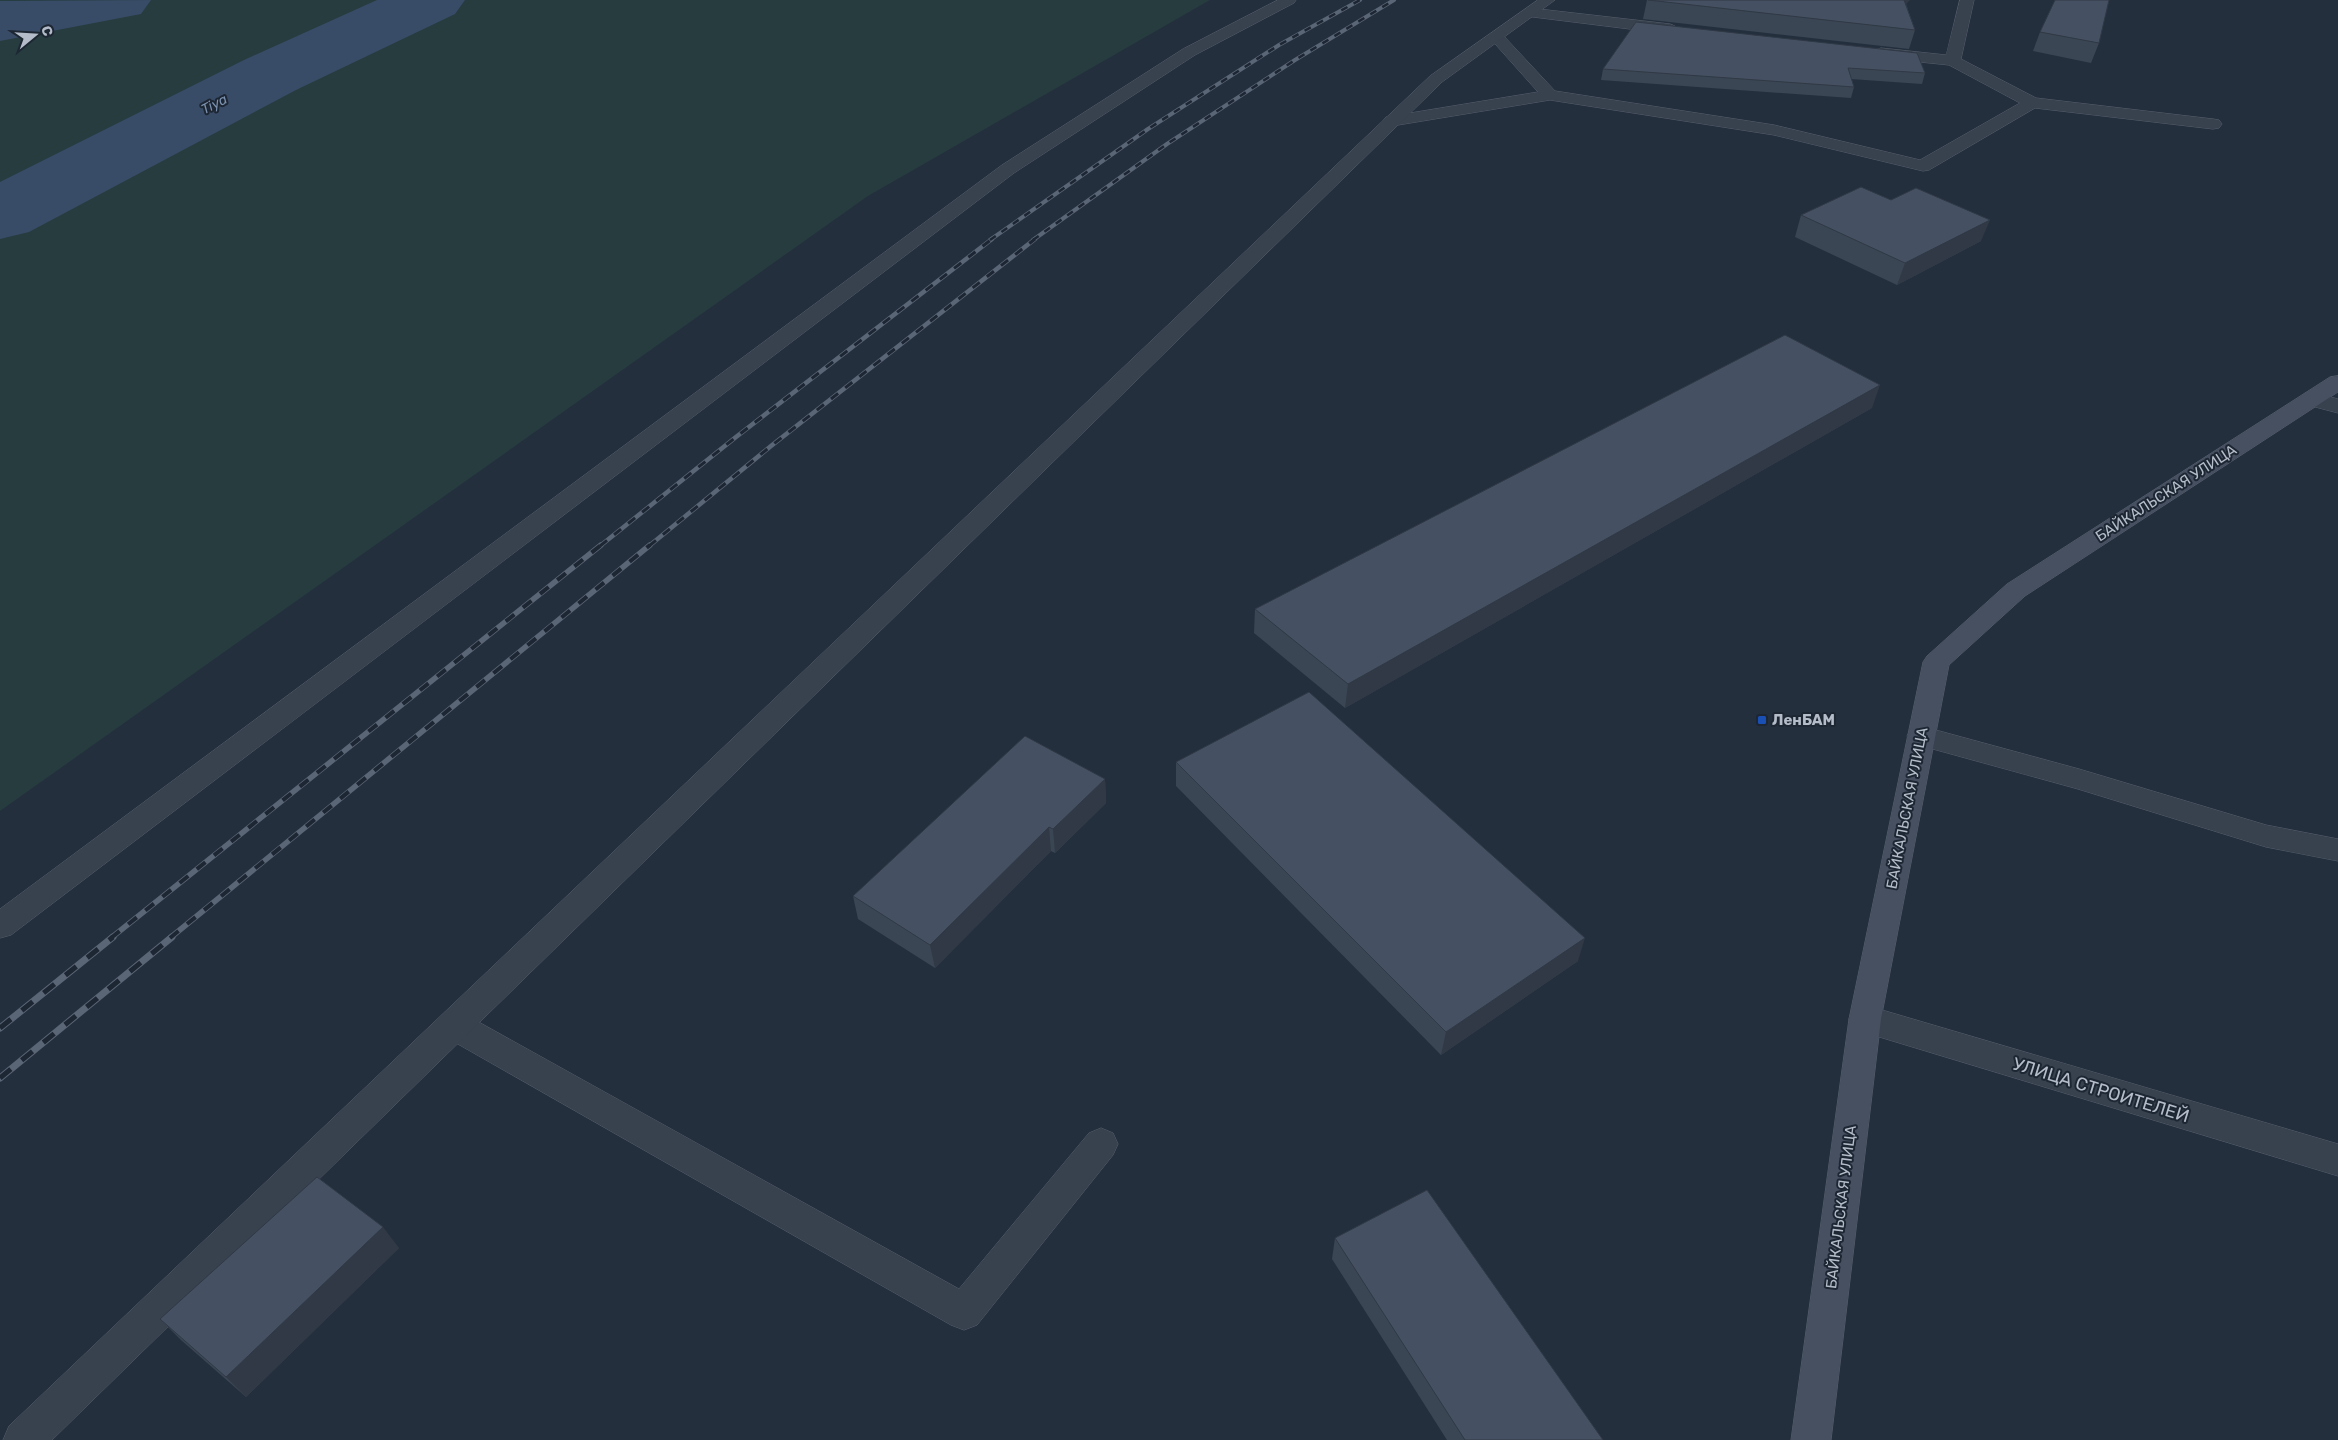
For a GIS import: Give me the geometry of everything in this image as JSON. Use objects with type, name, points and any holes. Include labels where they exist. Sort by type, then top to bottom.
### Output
[{"type":"street","points":[[0,926],[1008,168],[1189,52],[1289,0]]},
{"type":"street","points":[[1953,61],[1967,0]]},
{"type":"street","points":[[23,1440],[1436,79],[1539,6],[1687,31]]},
{"type":"street","points":[[1496,36],[1550,95]]},
{"type":"street","points":[[1864,51],[1953,61],[2032,103],[2213,124]]},
{"type":"street","points":[[1392,121],[1550,95],[1774,130],[1923,166],[2032,103]]},
{"type":"street","name":"БАЙКАЛЬСКАЯ УЛИЦА","points":[[1811,1440],[1865,1020],[1936,662],[2016,590],[2325,402],[2338,382]]},
{"type":"street","points":[[1921,736],[2079,779],[2266,836],[2338,850]]},
{"type":"street","name":"УЛИЦА СТРОИТЕЛЕЙ","points":[[1865,1020],[2338,1160]]},
{"type":"street","points":[[454,1025],[964,1312],[1101,1144]]},
{"type":"green space","points":[[0,0],[1210,0],[868,196],[0,811]]},
{"type":"building","points":[[1648,0],[1904,0],[1915,30]]},
{"type":"building","points":[[2055,0],[2109,0],[2099,43],[2040,32]]},
{"type":"building","points":[[1636,22],[1917,53],[1925,73],[1848,68],[1854,87],[1603,69]]},
{"type":"building","points":[[1861,187],[1891,200],[1916,188],[1990,220],[1905,263],[1801,215]]},
{"type":"building","points":[[1785,335],[1880,385],[1348,684],[1255,609]]},
{"type":"building","points":[[1309,692],[1585,938],[1446,1032],[1176,762]]},
{"type":"building","points":[[1025,736],[1105,779],[1053,829],[1049,827],[930,945],[853,896]]},
{"type":"building","points":[[317,1177],[383,1227],[226,1377],[160,1319]]},
{"type":"building","points":[[1427,1190],[1603,1440],[1465,1440],[1335,1238]]},
{"type":"waterway","points":[[0,21],[118,0]]},
{"type":"waterway","name":"Tiya","points":[[0,214],[270,75],[432,0]]},
{"type":"railway","points":[[990,240],[1148,129],[1279,45],[1360,0]]},
{"type":"railway","points":[[1033,240],[1167,144],[1295,60],[1394,0]]},
{"type":"railway","points":[[600,546],[736,437],[992,239]]},
{"type":"railway","points":[[649,546],[771,446],[1035,239]]},
{"type":"railway","points":[[111,938],[601,545]]},
{"type":"railway","points":[[170,938],[650,545]]},
{"type":"railway","points":[[0,1028],[113,937]]},
{"type":"railway","points":[[0,1078],[172,937]]},
{"type":"place","name":"ЛенБАМ","points":[[1762,720]]}]
